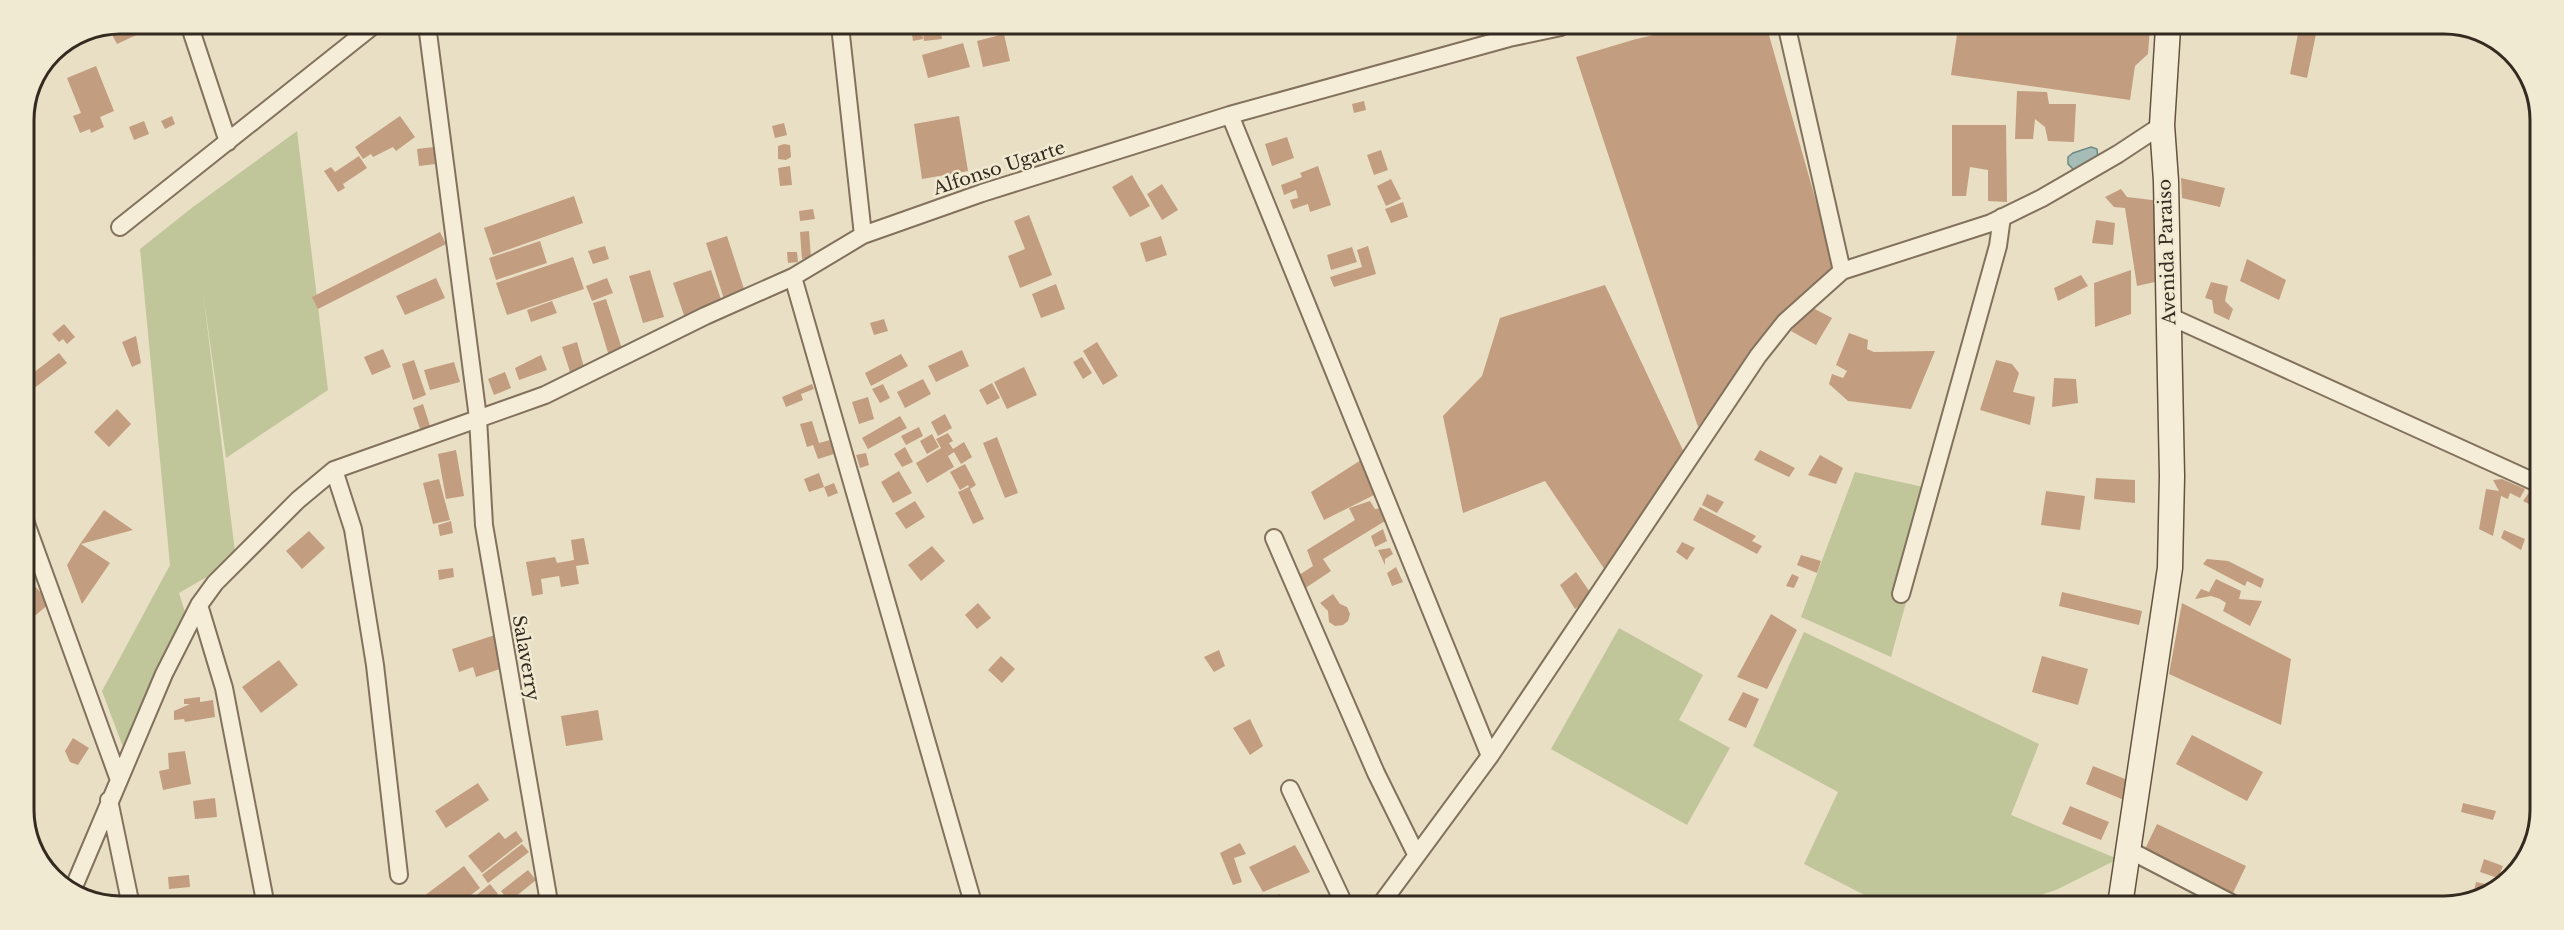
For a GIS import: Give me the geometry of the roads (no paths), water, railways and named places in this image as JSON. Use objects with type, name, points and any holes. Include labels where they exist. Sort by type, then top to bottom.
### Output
[{"type":"main road","name":"Avenida Paraiso","points":[[2121,896],[2170,568],[2172,476],[2162,125],[2168,34]]},
{"type":"street","points":[[192,34],[228,142]]},
{"type":"street","points":[[120,227],[363,34]]},
{"type":"street","name":"Salaverry","points":[[428,34],[478,418],[484,525],[548,896]]},
{"type":"street","points":[[841,34],[863,235]]},
{"type":"street","name":"Alfonso Ugarte","points":[[75,882],[164,674],[200,605],[215,583],[298,500],[334,470],[545,395],[705,316],[793,277],[863,235],[982,193],[1230,115],[1528,34]]},
{"type":"street","points":[[1788,34],[1842,271]]},
{"type":"street","points":[[1230,115],[1490,756]]},
{"type":"street","points":[[1387,896],[1490,756],[1758,356],[1785,322],[1842,271],[2002,217],[2118,154],[2162,125]]},
{"type":"street","points":[[1901,594],[1998,246],[2002,217]]},
{"type":"street","points":[[793,277],[971,896]]},
{"type":"street","points":[[2169,316],[2530,480]]},
{"type":"street","points":[[334,470],[353,529],[375,665],[399,875]]},
{"type":"street","points":[[1275,538],[1376,773],[1416,854]]},
{"type":"street","points":[[35,547],[119,780]]},
{"type":"street","points":[[200,605],[224,688],[264,896]]},
{"type":"street","points":[[1290,789],[1340,896]]},
{"type":"street","points":[[109,800],[129,896]]},
{"type":"street","points":[[2129,850],[2218,896]]},
{"type":"water","points":[[2091,147],[2097,149],[2098,160],[2075,171],[2068,164],[2068,157]]}]
